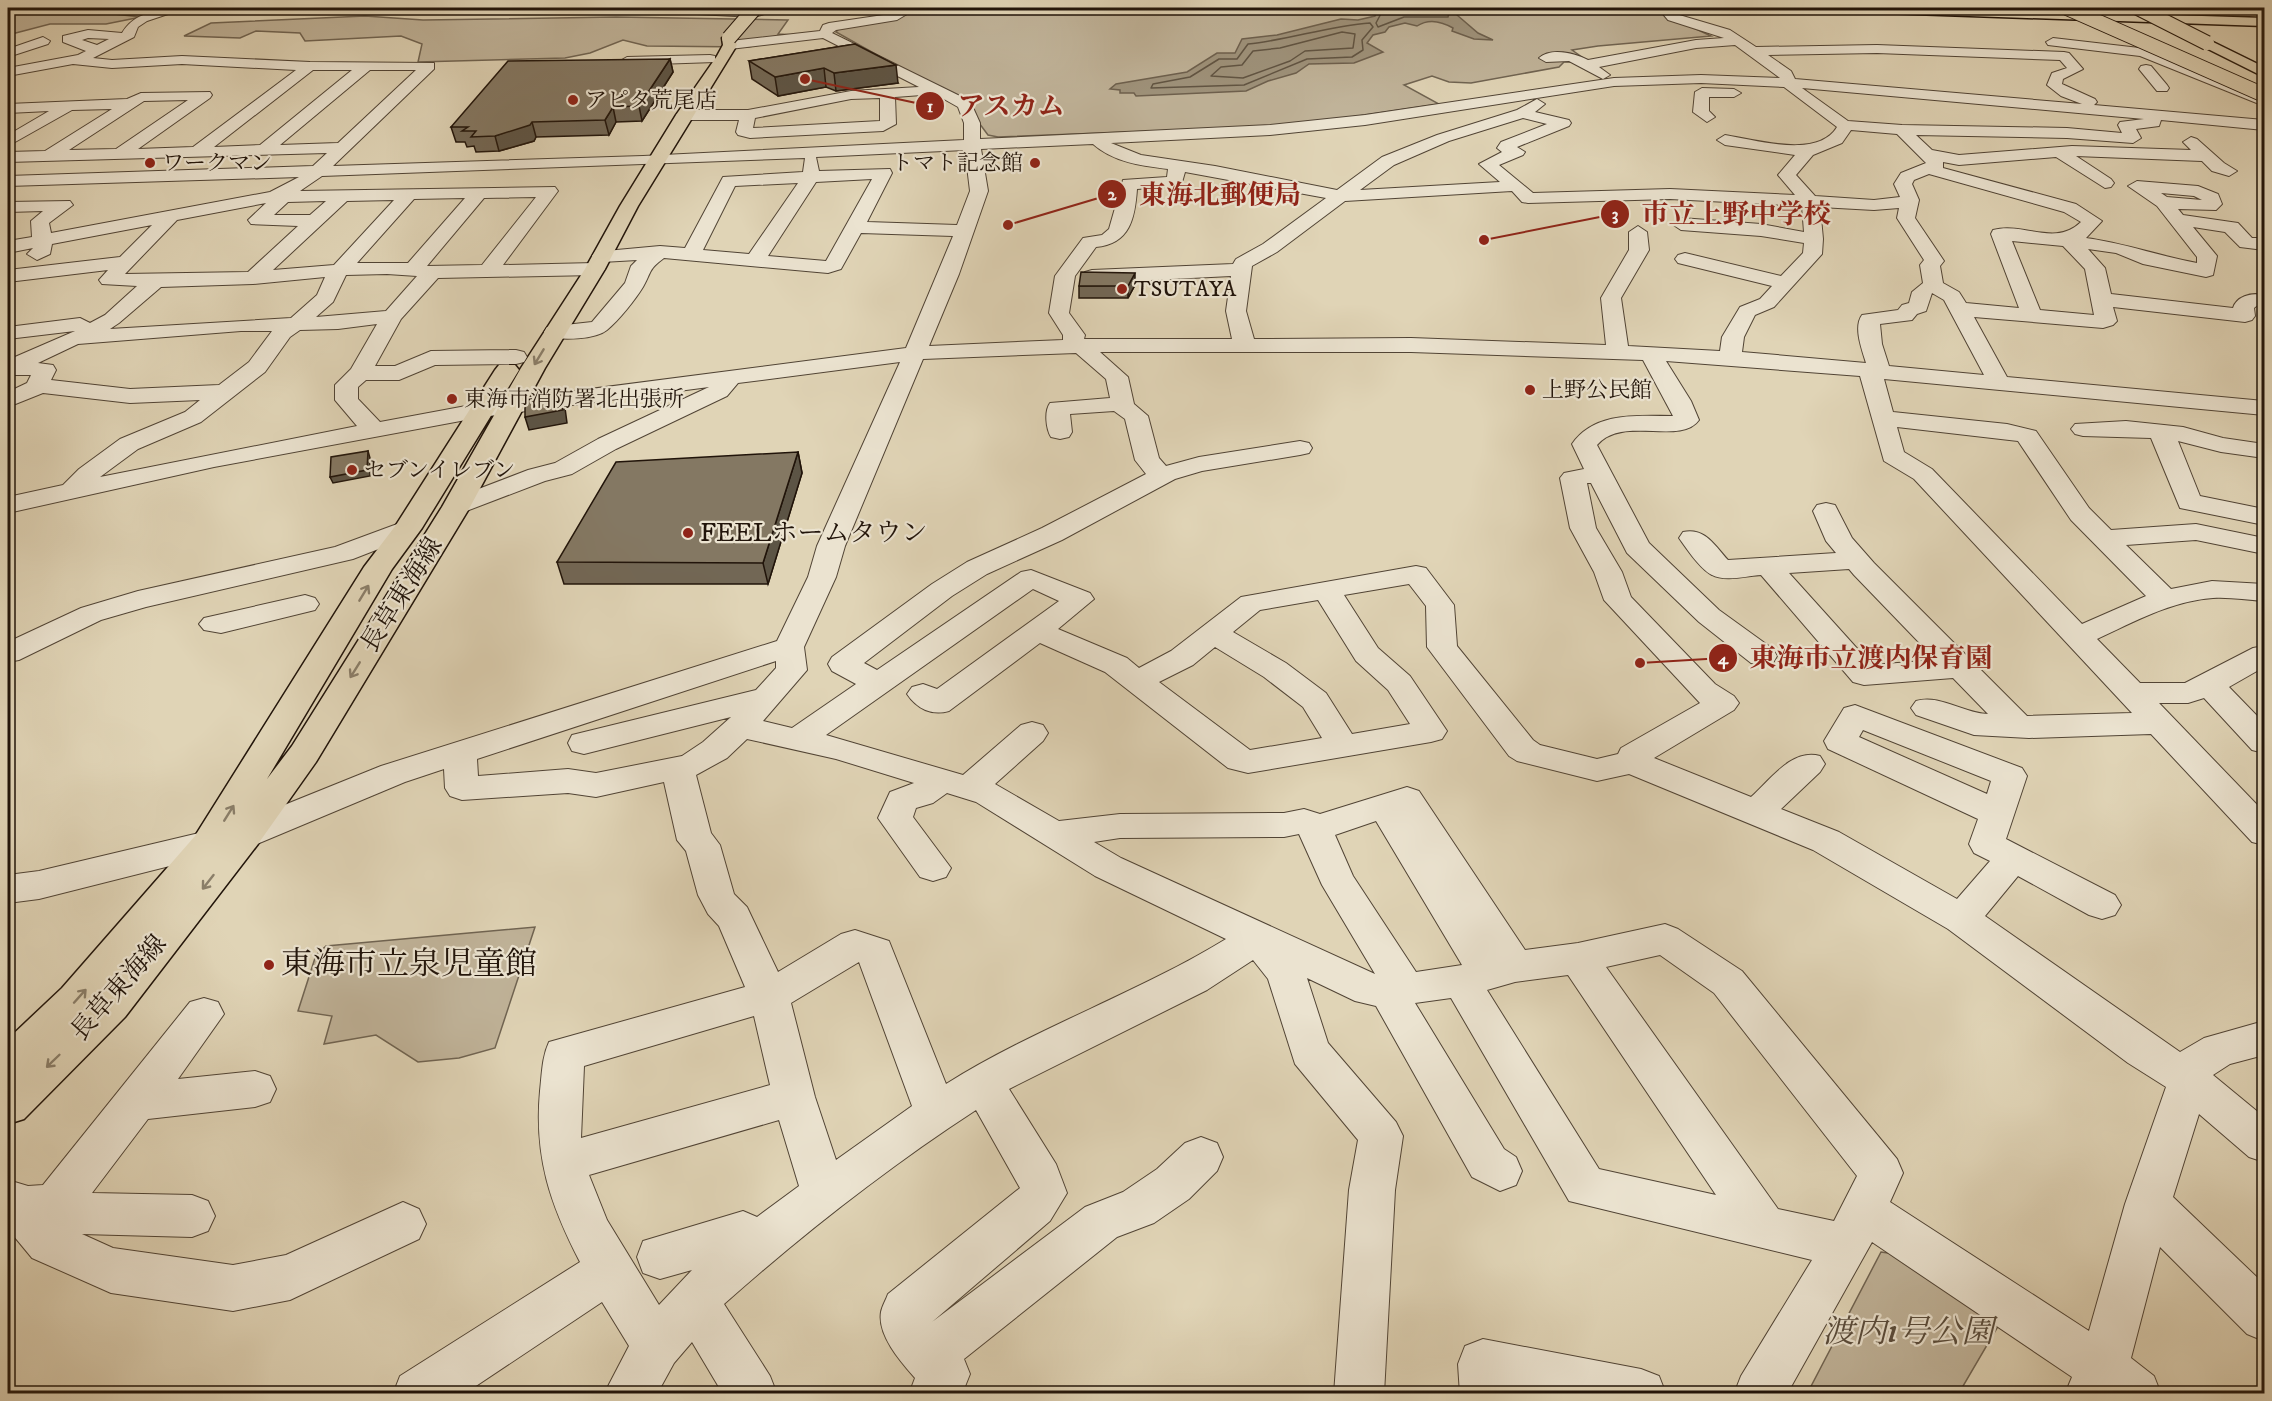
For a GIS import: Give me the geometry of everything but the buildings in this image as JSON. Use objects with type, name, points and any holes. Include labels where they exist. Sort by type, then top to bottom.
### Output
[{"type":"main road","name":"長草東海線","points":[[8,1066],[77,1000],[208,846],[379,567],[408,528],[432,486],[497,409],[555,332],[590,265],[650,161],[723,47],[755,8]]},
{"type":"main road","points":[[1856,8],[2265,22]]},
{"type":"main road","points":[[2054,8],[2150,49],[2265,93]]},
{"type":"main road","points":[[2069,8],[2265,93]]},
{"type":"main road","points":[[2089,8],[2265,93]]},
{"type":"main road","points":[[2107,8],[2265,80]]},
{"type":"main road","points":[[2121,8],[2265,80]]},
{"type":"main road","points":[[2138,8],[2265,73]]},
{"type":"main road","name":"長草東海線","points":[[650,161],[684,115],[723,47]]},
{"type":"main road","name":"長草東海線","points":[[8,1105],[110,1005],[245,835],[304,754],[456,507],[516,357],[535,324],[590,265]]},
{"type":"street","points":[[43,81],[96,56],[127,35],[132,25],[143,18],[180,8]]},
{"type":"street","points":[[659,8],[754,13],[779,8]]},
{"type":"street","points":[[825,34],[828,28],[834,26],[893,17],[911,8]]},
{"type":"street","points":[[1664,8],[1672,16],[1720,31],[1737,42],[1749,54],[1773,65],[1786,74],[1792,86],[1844,126],[1902,130],[1991,130],[2133,138],[2126,126],[2153,123],[2150,110]]},
{"type":"street","points":[[460,753],[462,788],[568,781],[596,785],[692,765],[715,750],[740,727],[792,670],[789,647],[822,577],[831,546],[905,372],[916,353],[980,188],[972,146],[972,123],[965,104],[825,34],[608,62]]},
{"type":"street","points":[[8,53],[46,40],[78,40],[127,35]]},
{"type":"street","points":[[2097,110],[2096,104],[2066,93],[2054,85],[2059,75],[2076,69],[2049,39],[2150,49],[2188,72],[2265,102]]},
{"type":"street","points":[[78,40],[96,56]]},
{"type":"street","points":[[1652,63],[1678,48],[1737,42]]},
{"type":"street","points":[[1678,48],[1697,55]]},
{"type":"street","points":[[1749,54],[1811,48],[1979,52],[2064,56],[2085,60]]},
{"type":"street","points":[[120,154],[227,79],[291,49]]},
{"type":"street","points":[[1979,52],[1990,69]]},
{"type":"street","points":[[394,65],[408,54]]},
{"type":"street","points":[[8,72],[96,56],[310,66],[429,66],[317,172],[279,197],[250,222],[315,221]]},
{"type":"street","points":[[1546,58],[1567,56],[1614,82]]},
{"type":"street","points":[[1497,93],[1585,74],[1569,63],[1583,64],[1631,57],[1652,63],[1675,63]]},
{"type":"street","points":[[8,63],[68,61]]},
{"type":"street","points":[[1773,65],[1795,65]]},
{"type":"street","points":[[196,152],[310,66]]},
{"type":"street","points":[[264,150],[365,67]]},
{"type":"street","points":[[2162,88],[2141,69],[2188,72]]},
{"type":"street","points":[[8,181],[650,161],[1270,130],[1365,120],[1614,82],[1717,79],[1792,86],[1968,93],[2097,110],[2150,110],[2247,132]]},
{"type":"street","points":[[1917,81],[1946,84],[1968,93],[1991,130]]},
{"type":"street","points":[[1670,97],[1679,92],[1726,93],[1761,87],[1792,86]]},
{"type":"street","points":[[684,115],[748,115],[851,95],[940,90]]},
{"type":"street","points":[[1702,92],[1701,112],[1707,117]]},
{"type":"street","points":[[748,115],[744,132],[750,133],[886,125],[887,93]]},
{"type":"street","points":[[1244,344],[1236,310],[1240,270],[1243,263],[1269,248],[1388,161],[1412,150],[1522,113],[1545,100],[1533,94]]},
{"type":"street","points":[[48,157],[141,97],[204,95]]},
{"type":"street","points":[[755,260],[811,176],[811,153],[817,101]]},
{"type":"street","points":[[8,108],[127,104]]},
{"type":"street","points":[[8,141],[70,105]]},
{"type":"street","points":[[1522,113],[1563,123],[1507,145],[1504,148],[1518,152],[1487,164],[1517,186],[1528,198],[1540,200],[1670,194],[1811,203],[1874,205],[1909,202]]},
{"type":"street","points":[[1365,120],[1412,150]]},
{"type":"street","points":[[2130,133],[2176,135],[2247,132],[2265,125]]},
{"type":"street","points":[[1788,178],[1787,175],[1807,152],[1836,140],[1845,128],[1844,126]]},
{"type":"street","points":[[1902,130],[1933,163],[2070,207],[2093,221],[2077,236],[2062,240]]},
{"type":"street","points":[[2176,135],[2218,167],[2229,171]]},
{"type":"street","points":[[1096,139],[1107,148],[1138,160],[1340,196],[1517,186]]},
{"type":"street","points":[[1725,140],[1807,152]]},
{"type":"street","points":[[8,157],[343,148]]},
{"type":"street","points":[[2059,152],[2105,183]]},
{"type":"street","points":[[1934,286],[1930,266],[1934,261],[1928,245],[1914,234],[1906,218],[1909,202],[1903,184],[1907,177],[1933,163],[2059,152],[2206,156]]},
{"type":"street","points":[[1162,477],[1147,460],[1136,416],[1122,404],[1117,377],[1087,353],[1059,313],[1065,276],[1090,242],[1107,240],[1114,236],[1128,203],[1129,184],[1175,182],[1177,166]]},
{"type":"street","points":[[170,218],[109,280],[250,278],[340,270],[488,271],[590,265],[660,252],[691,255],[755,260],[828,267],[834,265],[884,173],[729,181],[691,255]]},
{"type":"street","points":[[1730,358],[1733,337],[1747,311],[1767,303],[1809,260],[1814,239],[1811,203],[1788,178],[1770,178]]},
{"type":"street","points":[[8,247],[279,197],[549,191],[488,271]]},
{"type":"street","points":[[374,430],[347,400],[346,385],[360,373],[392,316],[479,193]]},
{"type":"street","points":[[70,492],[88,474],[129,444],[192,417],[257,367],[282,332],[297,323],[326,298],[332,281],[340,270],[408,195]]},
{"type":"street","points":[[227,297],[341,197]]},
{"type":"street","points":[[2032,316],[2000,234],[2120,248],[2150,260],[2206,271],[2207,256],[2163,202]]},
{"type":"street","points":[[8,207],[64,205],[40,221],[44,250],[10,275]]},
{"type":"street","points":[[2177,220],[2232,227],[2256,244]]},
{"type":"street","points":[[1681,224],[1716,246],[1786,283]]},
{"type":"street","points":[[856,227],[964,231]]},
{"type":"street","points":[[153,235],[198,230]]},
{"type":"street","points":[[1618,352],[1611,298],[1639,250],[1638,232]]},
{"type":"street","points":[[1684,259],[1716,246],[1814,239]]},
{"type":"street","points":[[1959,309],[2106,321],[2095,268],[2062,240]]},
{"type":"street","points":[[2195,243],[2256,244]]},
{"type":"street","points":[[555,332],[592,329],[599,326],[634,285],[641,266],[660,252]]},
{"type":"street","points":[[10,275],[127,262]]},
{"type":"street","points":[[1065,276],[1134,278],[1198,270],[1240,270]]},
{"type":"street","points":[[8,362],[105,324],[155,281]]},
{"type":"street","points":[[1999,382],[1952,296],[1934,286],[1925,289],[1919,296],[1919,307],[1909,309],[1905,316],[1869,319],[1882,418],[1893,456],[1923,474],[2080,636],[2265,833]]},
{"type":"street","points":[[2102,299],[2245,316],[2243,306],[2261,295]]},
{"type":"street","points":[[74,338],[297,323],[338,323],[392,316]]},
{"type":"street","points":[[8,333],[61,324],[105,324]]},
{"type":"street","points":[[177,352],[194,329]]},
{"type":"street","points":[[8,505],[214,460],[497,409],[916,353],[1081,346],[1244,344],[1410,345],[1618,352],[1730,358],[1875,370],[2265,408]]},
{"type":"street","points":[[1650,354],[1679,401],[1687,420],[1680,423],[1622,425],[1602,429],[1588,436],[1584,444],[1636,547],[1709,616],[1762,656]]},
{"type":"street","points":[[360,373],[399,373],[430,358],[516,357]]},
{"type":"street","points":[[8,362],[45,370],[37,385],[39,386]]},
{"type":"street","points":[[456,507],[537,475],[562,469],[607,444],[719,391],[734,376]]},
{"type":"street","points":[[107,393],[127,377]]},
{"type":"street","points":[[8,400],[39,386],[69,387],[154,397],[189,392],[226,392]]},
{"type":"street","points":[[1060,432],[1058,408],[1122,404]]},
{"type":"street","points":[[1882,418],[2007,430],[2027,436],[2080,514],[2164,598]]},
{"type":"street","points":[[2083,429],[2126,428],[2183,434],[2221,445],[2265,451]]},
{"type":"street","points":[[2159,432],[2166,440],[2189,502],[2265,516]]},
{"type":"street","points":[[876,682],[843,664],[942,590],[977,568],[1162,477],[1199,464],[1300,448]]},
{"type":"street","points":[[1599,474],[1573,477],[1583,528],[1608,572],[1618,600],[1704,691],[1723,703],[1633,756],[1631,762]]},
{"type":"street","points":[[1826,511],[1840,541],[1856,560],[2010,719],[2029,727],[2162,723]]},
{"type":"street","points":[[8,653],[91,614],[138,600],[343,553],[408,528]]},
{"type":"street","points":[[2106,538],[2196,532],[2265,546]]},
{"type":"street","points":[[1693,538],[1721,569],[1856,560]]},
{"type":"street","points":[[1768,566],[1864,675],[1960,668]]},
{"type":"street","points":[[1137,681],[1182,658],[1251,603],[1416,574],[1440,605],[1442,647],[1521,748],[1529,753],[1597,770],[1631,762],[1826,841],[1961,919],[2143,1052],[2188,1079],[2265,1143]]},
{"type":"street","points":[[796,740],[876,682],[1031,578],[1080,599],[939,704],[923,693]]},
{"type":"street","points":[[228,581],[206,633],[221,624],[305,604]]},
{"type":"street","points":[[1038,631],[1116,665],[1240,760],[1248,762],[1431,732],[1399,683],[1367,654],[1326,590]]},
{"type":"street","points":[[2080,636],[2164,598],[2193,590],[2245,590],[2265,593]]},
{"type":"street","points":[[1213,633],[1275,670],[1315,700],[1343,746]]},
{"type":"street","points":[[580,729],[789,647]]},
{"type":"street","points":[[2134,693],[2187,693],[2210,685],[2265,655]]},
{"type":"street","points":[[2210,685],[2265,742]]},
{"type":"street","points":[[8,889],[39,885],[208,846],[245,835],[393,774],[460,753],[580,729],[766,698]]},
{"type":"street","points":[[1927,708],[1991,725],[2020,724]]},
{"type":"street","points":[[1997,813],[1840,741],[1855,715],[2010,776],[1987,844],[2102,905]]},
{"type":"street","points":[[1952,753],[1962,719]]},
{"type":"street","points":[[740,727],[957,783],[988,794],[1108,867],[1257,939],[1370,990],[1398,989],[1488,974],[1665,939],[1728,982],[1881,1173],[1855,1228],[1759,1394]]},
{"type":"street","points":[[580,729],[596,785]]},
{"type":"street","points":[[933,868],[895,818],[902,800],[957,783],[1032,733]]},
{"type":"street","points":[[1756,812],[1808,764]]},
{"type":"street","points":[[678,768],[695,840],[702,845],[709,874],[724,911],[734,917],[769,996],[794,1097],[824,1194]]},
{"type":"street","points":[[1051,834],[1120,826],[1284,825],[1304,821],[1316,828],[1384,806],[1488,974],[1585,1186],[1764,1227],[1855,1228],[2110,1386],[2148,1204],[2194,1065],[2219,1050],[2265,1038]]},
{"type":"street","points":[[1316,828],[1316,840],[1398,989],[1397,1008],[1488,1163],[1500,1172]]},
{"type":"street","points":[[1961,919],[2003,870]]},
{"type":"street","points":[[629,1394],[657,1346],[694,1301],[758,1244],[824,1194],[936,1113],[983,1084],[1193,979],[1257,939]]},
{"type":"street","points":[[1257,939],[1286,973],[1310,1053],[1337,1081],[1381,1136],[1372,1190],[1359,1394]]},
{"type":"street","points":[[657,1346],[610,1270],[579,1213],[563,1163],[560,1141],[564,1054],[769,996],[855,945],[876,952],[936,1113]]},
{"type":"street","points":[[1578,958],[1764,1227]]},
{"type":"street","points":[[24,1204],[135,1102],[204,1014]]},
{"type":"street","points":[[983,1084],[1040,1178],[1044,1193],[1034,1206],[905,1311],[904,1322],[932,1374],[1101,1222],[1138,1208],[1173,1184],[1202,1157]]},
{"type":"street","points":[[135,1102],[255,1089]]},
{"type":"street","points":[[563,1163],[794,1097]]},
{"type":"street","points":[[24,1204],[90,1214],[192,1216]]},
{"type":"street","points":[[24,1204],[48,1242],[111,1270],[233,1288],[290,1277],[403,1224]]},
{"type":"street","points":[[2148,1204],[2265,1317]]},
{"type":"street","points":[[660,1257],[743,1233],[758,1244]]},
{"type":"street","points":[[418,1394],[610,1270]]},
{"type":"street","points":[[694,1301],[752,1394]]},
{"type":"street","points":[[1485,1394],[1483,1364],[1641,1394]]},
{"type":"green space","points":[[59,8],[141,17],[106,24],[50,24],[8,35],[8,9]]},
{"type":"green space","points":[[924,8],[1656,8],[1655,10],[1711,36],[1572,50],[1589,62],[1564,62],[1559,67],[1471,83],[1449,82],[1432,76],[1404,85],[1439,104],[1311,123],[998,137],[988,135],[965,104],[836,32],[840,27],[891,20]]},
{"type":"green space","points":[[365,16],[423,20],[616,17],[788,20],[778,34],[812,36],[748,47],[647,46],[623,40],[590,53],[565,58],[418,62],[422,44],[401,36],[305,41],[300,33],[256,31],[240,38],[184,36],[211,23]]},
{"type":"green space","points":[[535,927],[495,1048],[459,1058],[418,1062],[376,1035],[324,1044],[332,1016],[298,1011],[316,955],[326,946]]},
{"type":"green space","name":"渡内1号公園","points":[[1881,1252],[1902,1255],[2000,1323],[1959,1393],[1807,1394]]},
{"type":"water","points":[[1379,8],[1457,8],[1457,15],[1478,33],[1493,40],[1474,39],[1452,31],[1453,28],[1440,22],[1430,21],[1417,26],[1405,23],[1389,27],[1385,32],[1373,35],[1367,43],[1383,52],[1354,63],[1309,64],[1296,73],[1268,81],[1246,91],[1136,96],[1134,93],[1120,93],[1120,90],[1110,89],[1116,84],[1187,72],[1217,53],[1235,53],[1242,39],[1277,35],[1341,19],[1358,20],[1375,16]]},
{"type":"railway","points":[[1961,8],[2264,13]]},
{"type":"place","name":"アスカム","points":[[805,79]]},
{"type":"place","name":"アピタ荒尾店","points":[[573,100]]},
{"type":"place","name":"ワークマン","points":[[150,163]]},
{"type":"place","name":"トマト記念館","points":[[1035,163]]},
{"type":"place","name":"東海北郵便局","points":[[1008,225]]},
{"type":"place","name":"市立上野中学校","points":[[1484,240]]},
{"type":"place","name":"TSUTAYA","points":[[1122,289]]},
{"type":"place","name":"上野公民館","points":[[1530,390]]},
{"type":"place","name":"東海市消防署北出張所","points":[[452,399]]},
{"type":"place","name":"セブンイレブン","points":[[352,470]]},
{"type":"place","name":"FEELホームタウン","points":[[688,533]]},
{"type":"place","name":"東海市立渡内保育園","points":[[1640,663]]},
{"type":"place","name":"東海市立泉児童館","points":[[269,965]]}]
